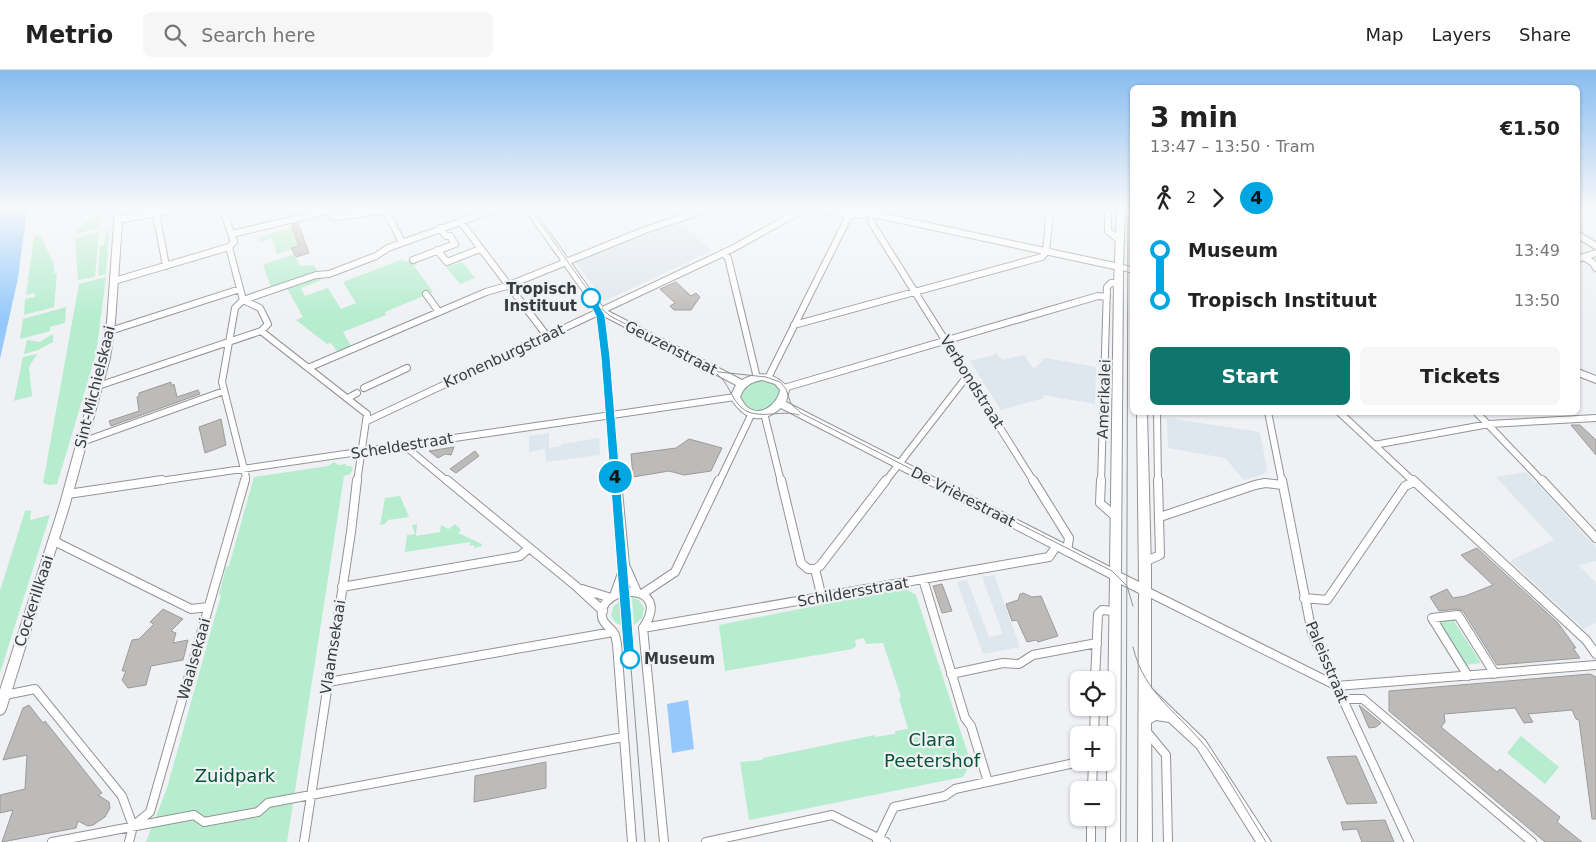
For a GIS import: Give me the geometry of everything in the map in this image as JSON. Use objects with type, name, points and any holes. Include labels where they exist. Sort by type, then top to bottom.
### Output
[{"type":"street","name":"Sint-Michielskaai","points":[[68,494],[98,386],[110,331],[116,246]]},
{"type":"street","points":[[162,246],[166,266]]},
{"type":"street","points":[[244,300],[316,275],[330,274],[376,256],[393,246]]},
{"type":"street","points":[[413,260],[449,246]]},
{"type":"street","points":[[478,246],[547,336]]},
{"type":"street","points":[[555,246],[601,311],[625,565],[639,593],[650,601],[652,610],[644,628],[664,842]]},
{"type":"street","points":[[308,368],[486,292],[507,286],[604,246]]},
{"type":"street","name":"Kronenburgstraat","points":[[367,420],[737,246]]},
{"type":"street","points":[[768,378],[834,246]]},
{"type":"street","name":"Verbondstraat","points":[[886,246],[1069,538],[1062,548]]},
{"type":"street","points":[[1017,246],[1130,270]]},
{"type":"street","points":[[794,325],[1042,257],[1046,252],[1047,246]]},
{"type":"street","name":"Amerikalei","points":[[1113,842],[1118,283],[1121,246]]},
{"type":"street","points":[[98,386],[261,331],[268,324],[260,308],[244,300],[229,247],[114,280]]},
{"type":"street","points":[[438,250],[447,262],[480,249]]},
{"type":"street","points":[[723,253],[728,258],[756,378]]},
{"type":"street","points":[[1581,258],[1596,253]]},
{"type":"street","points":[[1581,258],[1596,268]]},
{"type":"street","points":[[784,388],[1098,296],[1107,297],[1108,285],[1118,283]]},
{"type":"street","points":[[110,331],[240,289]]},
{"type":"street","points":[[426,294],[440,312]]},
{"type":"street","name":"Amerikalei","points":[[1107,297],[1100,503],[1117,517]]},
{"type":"street","name":"Waalsekaai","points":[[133,826],[150,812],[246,477],[222,382],[235,308],[244,300]]},
{"type":"street","name":"Geuzenstraat","points":[[601,311],[742,384]]},
{"type":"street","points":[[261,331],[348,398],[367,414],[367,420]]},
{"type":"street","points":[[364,388],[407,368]]},
{"type":"street","points":[[1580,373],[1596,380]]},
{"type":"street","points":[[764,413],[801,563],[808,569],[815,569],[820,566],[968,375]]},
{"type":"street","points":[[756,378],[768,378],[779,383],[784,388],[785,398],[782,404],[774,410],[764,413],[752,413],[739,405],[736,397],[742,384],[756,378]]},
{"type":"street","points":[[82,442],[224,392]]},
{"type":"street","points":[[348,398],[357,392]]},
{"type":"street","name":"Scheldestraat","points":[[68,494],[736,397]]},
{"type":"street","name":"De Vrièrestraat","points":[[782,404],[1144,590]]},
{"type":"street","points":[[576,587],[612,597],[625,591],[639,593],[675,572],[752,413]]},
{"type":"street","points":[[1142,415],[1145,842]]},
{"type":"street","points":[[1144,562],[1160,555],[1157,415]]},
{"type":"street","name":"Paleisstraat","points":[[1269,415],[1312,632],[1409,842]]},
{"type":"street","points":[[1343,415],[1586,640],[1596,654]]},
{"type":"street","points":[[1479,415],[1596,538]]},
{"type":"street","points":[[1374,445],[1489,424],[1596,418]]},
{"type":"street","name":"Vlaamsekaai","points":[[304,842],[360,452],[367,420]]},
{"type":"street","points":[[405,446],[603,611]]},
{"type":"street","points":[[1304,598],[1328,600],[1405,486],[1414,482]]},
{"type":"street","points":[[1160,517],[1256,484],[1282,485]]},
{"type":"street","name":"Cockerillkaai","points":[[0,709],[68,494]]},
{"type":"street","points":[[54,541],[190,609],[208,607]]},
{"type":"street","points":[[342,587],[520,556],[529,548]]},
{"type":"street","name":"Schildersstraat","points":[[644,628],[1049,557],[1062,548]]},
{"type":"street","points":[[625,565],[612,597],[603,611],[604,623],[613,632],[617,644],[622,737],[632,842]]},
{"type":"street","points":[[815,569],[822,598]]},
{"type":"street","points":[[922,580],[950,664],[951,674],[965,718],[971,726],[988,782]]},
{"type":"street","points":[[1144,590],[1337,686],[1596,665]]},
{"type":"street","points":[[1096,671],[1099,612],[1104,609],[1114,611]]},
{"type":"street","points":[[1468,676],[1432,618],[1458,615],[1495,674]]},
{"type":"street","points":[[328,682],[613,632]]},
{"type":"street","points":[[951,674],[1003,664],[1012,666],[1027,662],[1033,655],[1097,643]]},
{"type":"street","points":[[5,695],[35,689],[122,796],[133,826],[129,842]]},
{"type":"street","points":[[1144,689],[1201,744],[1264,842]]},
{"type":"street","points":[[1343,699],[1363,699],[1532,842]]},
{"type":"street","points":[[1144,725],[1154,714],[1173,716]]},
{"type":"street","points":[[1144,725],[1166,755],[1168,842]]},
{"type":"street","points":[[52,842],[194,815],[204,822],[258,812],[268,803],[622,737]]},
{"type":"street","points":[[706,842],[832,815],[880,841],[894,807],[945,796],[955,789],[1070,764]]},
{"type":"street","points":[[1091,826],[1091,842]]},
{"type":"shaded area","points":[[617,246],[706,246],[711,251],[607,300],[603,300],[576,262]]},
{"type":"shaded area","points":[[996,353],[1002,360],[1024,355],[1032,367],[1035,368],[1045,358],[1096,367],[1095,404],[1043,395],[1044,398],[1001,410],[970,361]]},
{"type":"shaded area","points":[[1167,418],[1260,432],[1267,470],[1264,474],[1244,480],[1225,458],[1168,448]]},
{"type":"shaded area","points":[[549,433],[549,448],[599,438],[600,455],[546,462],[545,449],[529,452],[529,436]]},
{"type":"shaded area","points":[[1526,472],[1596,547],[1596,561],[1579,565],[1596,583],[1596,622],[1584,629],[1510,561],[1554,540],[1496,477]]},
{"type":"shaded area","points":[[994,575],[1020,647],[983,654],[957,582],[967,580],[989,637],[1003,634],[982,577]]},
{"type":"green space","points":[[33,246],[45,246],[54,265],[54,273],[57,273],[54,307],[24,315],[25,299],[35,297],[35,293],[26,295]]},
{"type":"green space","points":[[76,246],[98,246],[95,277],[78,280]]},
{"type":"green space","points":[[100,246],[108,246],[106,274],[98,276]]},
{"type":"green space","points":[[275,246],[299,246],[277,254]]},
{"type":"green space","points":[[294,254],[300,266],[314,265],[317,271],[271,287],[263,265]]},
{"type":"green space","points":[[403,259],[405,262],[413,259],[417,265],[414,266],[433,292],[385,312],[386,315],[343,332],[351,346],[337,351],[331,343],[327,344],[296,320],[303,317],[287,288],[319,276],[322,280],[301,288],[305,296],[328,288],[341,309],[356,303],[343,282]]},
{"type":"green space","points":[[462,262],[475,278],[460,284],[446,267]]},
{"type":"green space","points":[[106,277],[96,354],[57,484],[43,483],[79,284]]},
{"type":"green space","points":[[66,307],[65,323],[50,327],[50,331],[20,339],[23,319]]},
{"type":"green space","points":[[53,334],[53,342],[38,350],[24,354],[27,340],[40,342]]},
{"type":"green space","points":[[37,354],[29,367],[32,396],[14,401],[23,357]]},
{"type":"green space","points":[[757,378],[779,385],[783,399],[762,411],[752,410],[740,402],[739,390]]},
{"type":"green space","name":"Zuidpark","points":[[334,462],[338,465],[346,464],[346,466],[351,466],[353,469],[350,474],[344,476],[287,842],[146,842],[167,788],[221,595],[219,595],[226,567],[229,566],[254,477],[328,466]]},
{"type":"green space","points":[[400,496],[409,517],[388,520],[385,524],[380,525],[385,498]]},
{"type":"green space","points":[[31,510],[30,520],[50,515],[0,673],[0,591],[25,511]]},
{"type":"green space","points":[[417,524],[416,536],[440,532],[441,525],[449,529],[455,524],[461,530],[458,533],[482,544],[482,546],[474,548],[474,545],[470,546],[470,542],[405,552],[407,535],[415,534],[412,525]]},
{"type":"green space","name":"Clara Peetershof","points":[[904,588],[916,595],[971,763],[963,777],[749,820],[740,762],[762,760],[763,758],[875,735],[875,737],[895,734],[895,731],[908,729],[899,698],[901,697],[883,643],[866,644],[864,638],[855,640],[856,646],[852,649],[725,671],[719,625]]},
{"type":"green space","points":[[632,597],[639,600],[644,608],[642,618],[634,625]]},
{"type":"green space","points":[[622,599],[624,627],[616,623],[611,616],[613,607]]},
{"type":"green space","points":[[1452,618],[1481,663],[1465,665],[1438,620]]},
{"type":"green space","points":[[1521,736],[1559,767],[1545,784],[1507,753]]},
{"type":"water","points":[[0,246],[22,246],[18,278],[0,359]]},
{"type":"water","points":[[688,700],[694,749],[672,753],[667,704]]},
{"type":"building","points":[[306,246],[309,253],[296,257],[291,248]]},
{"type":"building","points":[[676,282],[691,296],[696,293],[700,297],[691,310],[674,310],[670,306],[675,303],[660,289]]},
{"type":"building","points":[[171,382],[171,386],[174,384],[177,397],[198,390],[200,394],[111,426],[109,421],[139,411],[137,397],[139,393]]},
{"type":"building","points":[[221,419],[226,445],[205,453],[199,427]]},
{"type":"building","points":[[1571,425],[1580,425],[1596,440],[1596,455]]},
{"type":"building","points":[[689,439],[722,448],[711,471],[684,475],[669,471],[633,477],[631,454],[676,448]]},
{"type":"building","points":[[454,447],[451,455],[445,454],[438,458],[429,451]]},
{"type":"building","points":[[475,451],[479,456],[456,473],[450,469]]},
{"type":"building","points":[[1477,548],[1558,623],[1576,648],[1573,648],[1580,658],[1497,665],[1463,611],[1457,609],[1439,611],[1430,597],[1447,589],[1453,598],[1465,596],[1493,585],[1461,555]]},
{"type":"building","points":[[942,584],[952,611],[942,613],[933,586]]},
{"type":"building","points":[[1023,593],[1032,597],[1041,596],[1058,636],[1038,642],[1036,640],[1027,642],[1017,620],[1012,621],[1006,604],[1018,600],[1020,594]]},
{"type":"building","points":[[163,609],[183,619],[171,631],[176,633],[173,643],[188,640],[183,660],[151,666],[146,685],[128,688],[122,680],[126,671],[122,671],[132,640],[139,639],[154,624],[150,622]]},
{"type":"building","points":[[1590,674],[1596,677],[1596,819],[1592,819],[1579,720],[1576,719],[1572,710],[1528,714],[1533,722],[1524,723],[1515,708],[1444,714],[1445,722],[1441,727],[1497,772],[1500,769],[1560,817],[1557,822],[1582,842],[1545,842],[1389,711],[1389,691]]},
{"type":"building","points":[[29,705],[43,723],[45,721],[102,793],[98,795],[109,802],[110,808],[105,817],[93,825],[88,826],[78,821],[76,828],[2,842],[13,810],[0,813],[0,795],[25,789],[27,755],[3,760],[23,708]]},
{"type":"building","points":[[1359,705],[1381,723],[1376,727],[1369,728]]},
{"type":"building","points":[[1356,756],[1377,803],[1347,804],[1327,757]]},
{"type":"building","points":[[546,762],[546,788],[474,802],[475,776]]},
{"type":"building","points":[[1385,820],[1394,842],[1362,842],[1357,829],[1343,830],[1341,822]]},
{"type":"tram line","points":[[557,246],[600,307],[610,316],[719,372],[766,377],[780,382],[786,389],[791,404],[801,413],[1112,571],[1127,586]]},
{"type":"tram line","points":[[1127,586],[1128,246]]},
{"type":"tram line","name":"4","points":[[591,298],[600,316],[606,357],[630,659]]},
{"type":"tram line","points":[[595,305],[601,320],[606,357],[645,842]]},
{"type":"tram line","points":[[717,374],[738,404],[748,412],[755,414],[785,413],[799,415]]},
{"type":"tram line","points":[[1126,842],[1127,586]]},
{"type":"tram line","points":[[1127,586],[1133,606]]},
{"type":"tram line","points":[[1133,647],[1138,664],[1154,691],[1209,751],[1266,842]]},
{"type":"place","name":"Tropisch Instituut","points":[[591,298]]},
{"type":"place","name":"Museum","points":[[630,659]]}]
